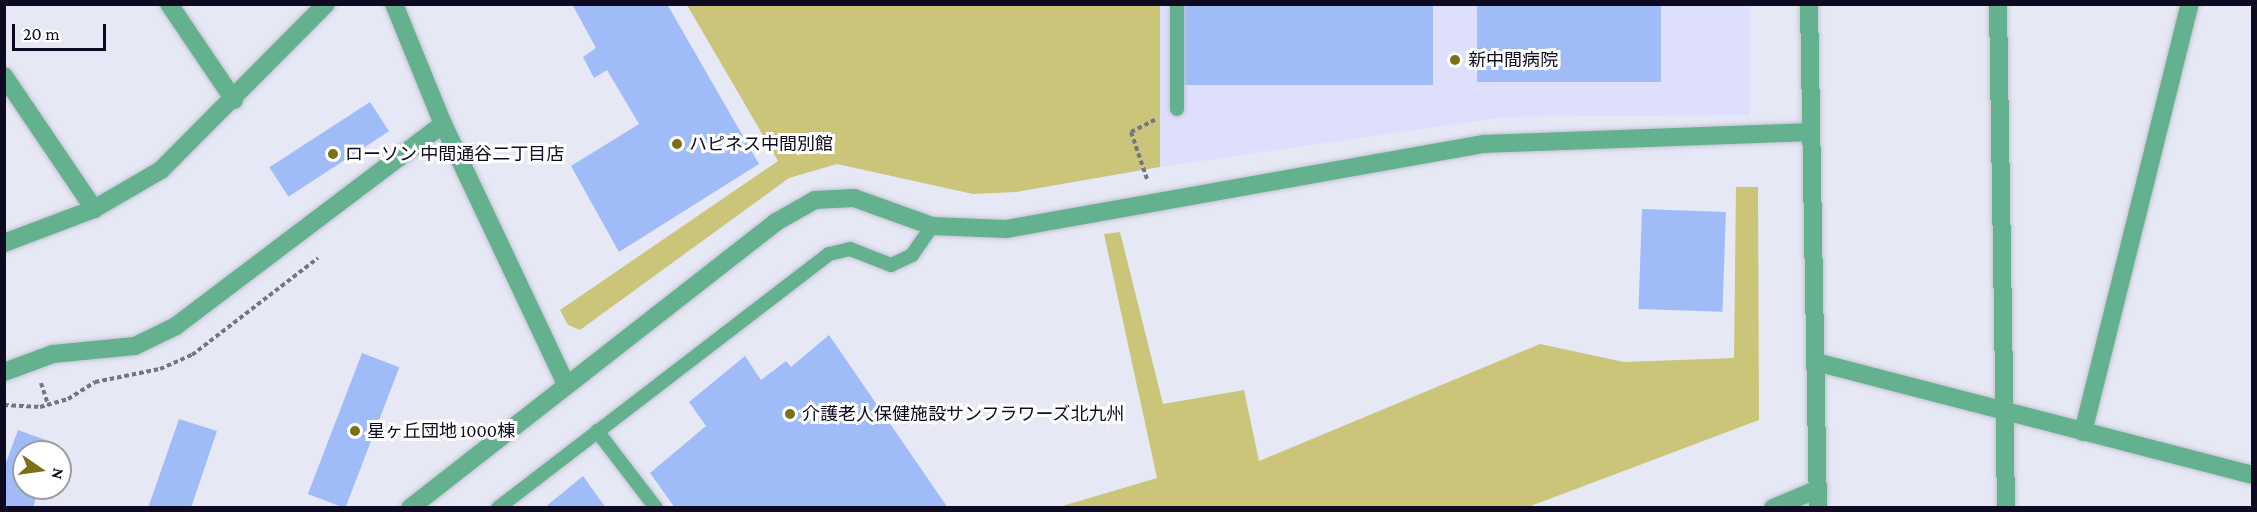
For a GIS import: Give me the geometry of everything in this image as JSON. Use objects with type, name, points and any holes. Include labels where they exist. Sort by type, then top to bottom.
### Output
[{"type":"street","points":[[169,4],[234,100]]},
{"type":"street","points":[[4,243],[94,209],[161,170],[234,100],[326,4]]},
{"type":"street","points":[[394,4],[443,124],[566,384]]},
{"type":"street","points":[[1773,507],[1818,498],[1809,4]]},
{"type":"street","points":[[1998,4],[2002,412],[2006,507]]},
{"type":"street","points":[[2083,432],[2190,4]]},
{"type":"street","points":[[4,76],[94,209]]},
{"type":"street","points":[[4,372],[53,354],[135,346],[176,326],[443,124]]},
{"type":"street","points":[[410,507],[776,222],[815,200],[854,198],[932,226],[1006,229],[1484,144],[1811,132]]},
{"type":"street","points":[[1816,362],[2002,412],[2252,474]]},
{"type":"lane","points":[[1177,4],[1177,110]]},
{"type":"lane","points":[[498,507],[829,254],[850,249],[891,265],[912,255],[932,226]]},
{"type":"lane","points":[[597,431],[656,507]]},
{"type":"path","points":[[1154,203],[1131,132],[1177,110]]},
{"type":"shaded area","points":[[687,5],[1160,5],[1160,167],[1016,192],[973,194],[837,164],[789,178],[580,330],[568,325],[560,310],[778,161]]},
{"type":"shaded area","name":"新中間病院","points":[[1160,5],[1750,5],[1750,115],[1505,117],[1160,167]]},
{"type":"shaded area","points":[[1736,187],[1758,187],[1759,420],[1528,507],[1059,507],[1157,478],[1104,234],[1120,232],[1163,404],[1244,390],[1259,461],[1540,344],[1624,362],[1734,358]]},
{"type":"building","name":"ハピネス中間別館","points":[[572,4],[667,4],[759,164],[619,252],[571,166],[639,124],[607,70],[594,78],[583,57],[596,48]]},
{"type":"building","points":[[1182,4],[1433,4],[1433,85],[1182,85]]},
{"type":"building","points":[[1477,4],[1661,4],[1661,82],[1477,82]]},
{"type":"building","name":"ローソン 中間通谷二丁目店","points":[[370,102],[389,131],[288,197],[269,167]]},
{"type":"building","points":[[1642,209],[1726,212],[1722,312],[1639,309]]},
{"type":"building","name":"介護老人保健施設サンフラワーズ北九州","points":[[829,335],[948,508],[675,508],[650,473],[706,426],[689,402],[745,356],[761,380],[786,361],[791,367]]},
{"type":"building","name":"星ヶ丘団地 1000棟","points":[[362,353],[399,367],[345,508],[308,494]]},
{"type":"building","points":[[179,419],[217,431],[191,508],[148,508]]},
{"type":"building","points":[[18,430],[46,440],[14,440]]},
{"type":"building","points":[[12,446],[12,500],[35,500],[33,508],[4,508],[4,468]]},
{"type":"building","points":[[583,476],[606,508],[544,508]]},
{"type":"place","name":"新中間病院","points":[[1455,60]]},
{"type":"place","name":"ハピネス中間別館","points":[[677,144]]},
{"type":"place","name":"ローソン 中間通谷二丁目店","points":[[333,154]]},
{"type":"place","name":"介護老人保健施設サンフラワーズ北九州","points":[[790,414]]},
{"type":"place","name":"星ヶ丘団地 1000棟","points":[[355,431]]}]
